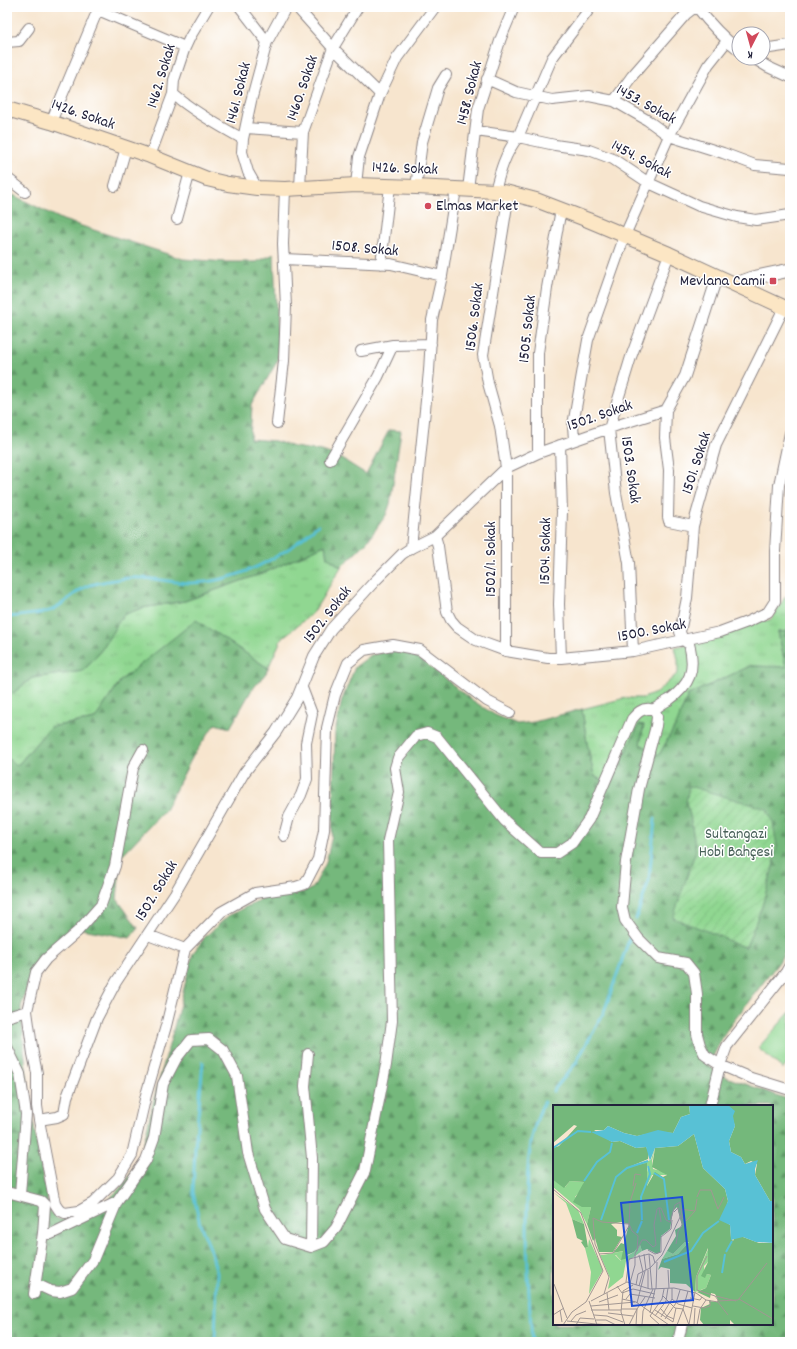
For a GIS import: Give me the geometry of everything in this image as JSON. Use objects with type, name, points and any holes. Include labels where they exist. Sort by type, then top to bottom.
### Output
[{"type":"main road","name":"1426. Sokak","points":[[7,109],[51,122],[150,156],[207,179],[228,184],[257,188],[285,189],[356,185],[390,186],[462,189],[509,193],[536,200],[561,209],[625,235],[736,284],[787,309]]},
{"type":"street","name":"1462. Sokak","points":[[150,156],[173,94],[174,80],[185,47],[208,7]]},
{"type":"street","points":[[240,7],[268,42]]},
{"type":"street","name":"1461. Sokak","points":[[257,188],[248,172],[242,152],[243,139],[251,101],[268,42],[286,7]]},
{"type":"street","points":[[299,7],[300,11],[333,48],[380,94]]},
{"type":"street","name":"1460. Sokak","points":[[300,187],[303,132],[333,48],[358,7]]},
{"type":"street","points":[[356,185],[359,158],[380,94],[397,58],[436,7]]},
{"type":"street","name":"1458. Sokak","points":[[411,548],[429,371],[432,320],[476,131],[478,109],[501,38],[514,7]]},
{"type":"street","points":[[495,191],[510,146],[518,137],[552,58],[591,7]]},
{"type":"street","points":[[614,101],[632,76],[686,14],[696,7],[711,25],[731,44]]},
{"type":"street","points":[[51,122],[98,9],[185,47]]},
{"type":"street","points":[[7,42],[19,41],[29,28]]},
{"type":"street","points":[[574,440],[573,425],[588,340],[625,235],[669,136],[708,65],[727,41]]},
{"type":"street","points":[[771,48],[790,45]]},
{"type":"street","points":[[768,67],[790,77]]},
{"type":"street","points":[[416,187],[422,142],[438,88],[446,75]]},
{"type":"street","name":"1453. Sokak","points":[[487,79],[516,92],[552,100],[589,96],[614,101],[647,120],[669,136],[755,164],[790,168]]},
{"type":"street","points":[[173,94],[182,102],[222,128],[243,139]]},
{"type":"street","points":[[246,128],[303,132]]},
{"type":"street","name":"1454. Sokak","points":[[476,131],[589,150],[614,159],[649,182],[699,206],[737,217],[756,220],[790,215]]},
{"type":"street","points":[[115,186],[126,148]]},
{"type":"street","points":[[177,219],[190,172]]},
{"type":"street","points":[[7,178],[25,192]]},
{"type":"street","points":[[381,264],[390,186]]},
{"type":"street","points":[[277,423],[284,361],[286,306],[283,244],[285,189]]},
{"type":"street","name":"1506. Sokak","points":[[506,468],[500,426],[488,382],[483,355],[509,193]]},
{"type":"street","name":"1505. Sokak","points":[[538,453],[538,353],[547,288],[561,209]]},
{"type":"street","name":"1503. Sokak","points":[[633,651],[629,563],[616,493],[609,428],[631,357],[669,254]]},
{"type":"street","name":"1508. Sokak","points":[[284,259],[391,264],[442,276]]},
{"type":"street","points":[[736,284],[752,278],[790,270]]},
{"type":"street","points":[[693,526],[669,521],[668,517],[669,476],[665,438],[666,410],[685,376],[717,276]]},
{"type":"street","name":"1501. Sokak","points":[[683,640],[680,632],[687,598],[693,526],[716,445],[787,309]]},
{"type":"street","points":[[361,351],[393,345],[431,344]]},
{"type":"street","points":[[330,460],[378,377],[393,345]]},
{"type":"street","name":"1502. Sokak","points":[[39,1120],[57,1117],[64,1114],[67,1097],[97,1018],[116,982],[175,893],[244,773],[276,732],[302,688],[314,656],[331,629],[402,554],[435,536],[506,468],[538,453],[666,410]]},
{"type":"street","name":"1500. Sokak","points":[[435,536],[438,546],[447,612],[451,620],[457,627],[476,640],[506,651],[548,658],[561,658],[633,651],[720,632],[768,612],[775,601],[775,551],[779,485],[790,433]]},
{"type":"street","name":"1504. Sokak","points":[[560,446],[562,512],[559,604],[561,658]]},
{"type":"street","name":"1502/1. Sokak","points":[[506,468],[506,651]]},
{"type":"street","points":[[7,1192],[41,1201],[45,1205],[43,1233],[35,1289],[60,1292],[72,1288],[93,1260],[117,1202],[146,1160],[154,1138],[162,1084],[176,1059],[191,1040],[209,1039],[222,1050],[237,1076],[248,1153],[266,1209],[285,1238],[310,1247],[324,1242],[336,1228],[365,1170],[386,1065],[392,1021],[388,840],[399,792],[395,768],[398,758],[416,736],[427,733],[437,737],[505,821],[541,853],[557,853],[572,843],[589,819],[632,718],[644,709],[654,709],[677,694],[688,681],[692,668],[692,653],[689,644],[683,640]]},
{"type":"street","points":[[143,750],[133,768],[115,866],[101,905],[77,932],[46,958],[36,972],[27,1011],[37,1073],[37,1106],[39,1120],[55,1204],[59,1210],[65,1213],[79,1211],[93,1203],[118,1178],[132,1155],[146,1095],[166,1026],[185,949],[221,912],[255,893],[296,887],[305,884],[318,859],[324,830],[327,728],[334,695],[348,663],[364,650],[393,645],[420,650],[487,701],[510,713]]},
{"type":"street","points":[[302,688],[312,714],[327,728]]},
{"type":"street","points":[[654,709],[657,717],[656,726],[640,789],[626,862],[622,906],[625,920],[633,933],[658,958],[686,963],[694,973],[697,994],[697,1034],[705,1055],[720,1065],[751,1078],[790,1090]]},
{"type":"street","points":[[284,836],[289,817],[301,796],[307,779],[306,743],[312,714]]},
{"type":"street","points":[[148,935],[185,949]]},
{"type":"street","points":[[710,1105],[720,1065],[727,1046],[790,965]]},
{"type":"street","points":[[7,1017],[27,1011]]},
{"type":"street","points":[[7,1047],[20,1074],[26,1114],[20,1195]]},
{"type":"street","points":[[308,1054],[305,1086],[312,1158],[310,1247]]},
{"type":"street","points":[[43,1233],[51,1234],[117,1202]]},
{"type":"street","points":[[678,1342],[682,1325]]},
{"type":"green space","points":[[7,192],[63,220],[183,259],[256,262],[274,254],[278,360],[252,405],[250,439],[275,441],[294,447],[322,451],[339,457],[366,474],[389,430],[401,431],[390,504],[386,515],[366,543],[341,567],[327,557],[325,545],[266,572],[185,601],[142,608],[123,615],[102,649],[83,671],[32,678],[7,698]]},
{"type":"green space","points":[[325,545],[327,557],[341,567],[313,613],[282,638],[268,668],[196,621],[121,680],[95,719],[50,727],[17,766],[7,758],[7,698],[32,678],[83,671],[102,649],[122,615],[142,608],[185,601],[266,572]]},
{"type":"green space","points":[[785,597],[790,597],[790,631],[778,632],[786,667],[750,666],[688,695],[677,723],[659,755],[640,744],[644,725],[639,725],[610,785],[594,776],[582,709],[625,698],[643,698],[656,693],[678,673],[678,660],[675,647],[761,621],[770,620]]},
{"type":"green space","points":[[196,620],[268,668],[266,673],[251,691],[230,728],[215,724],[193,756],[165,810],[121,856],[117,899],[138,928],[130,938],[77,928],[33,968],[21,1007],[26,1070],[33,1122],[49,1210],[57,1219],[69,1220],[101,1207],[125,1183],[140,1159],[154,1099],[193,953],[205,937],[228,916],[263,898],[304,892],[313,888],[326,863],[332,835],[335,732],[342,700],[355,667],[371,655],[401,649],[426,663],[469,698],[495,715],[517,724],[534,722],[582,709],[594,776],[610,785],[639,724],[644,725],[640,744],[659,755],[677,723],[688,695],[750,666],[786,667],[778,632],[790,631],[790,889],[787,896],[790,898],[790,941],[779,962],[726,1031],[708,1066],[726,1077],[790,1100],[790,1342],[7,1342],[7,758],[17,766],[50,727],[95,719],[121,680]],"holes":[[[686,803],[774,863],[762,906],[746,947],[735,944],[720,936],[674,918],[696,850],[690,815]]]},
{"type":"green space","name":"Sultangazi Hobi Bahçesi","points":[[689,786],[767,809],[773,823],[777,846],[774,863],[762,906],[746,947],[735,944],[720,936],[673,918],[696,850],[690,815],[686,803]]},
{"type":"green space","points":[[790,1012],[790,1061],[783,1069],[758,1048]]},
{"type":"waterway","points":[[7,617],[37,614],[52,610],[85,587],[124,578],[190,583],[208,582],[243,573],[275,557],[305,537],[318,525]]},
{"type":"waterway","points":[[636,919],[649,880],[655,819]]},
{"type":"waterway","points":[[553,1091],[576,1063],[604,1012],[630,937]]},
{"type":"waterway","points":[[203,1062],[195,1148],[193,1192],[200,1224],[210,1248],[217,1273],[215,1342]]},
{"type":"waterway","points":[[532,1342],[527,1250],[528,1174],[534,1130],[544,1102]]},
{"type":"place","name":"Elmas Market","points":[[428,206]]},
{"type":"place","name":"Mevlana Camii","points":[[773,281]]}]
